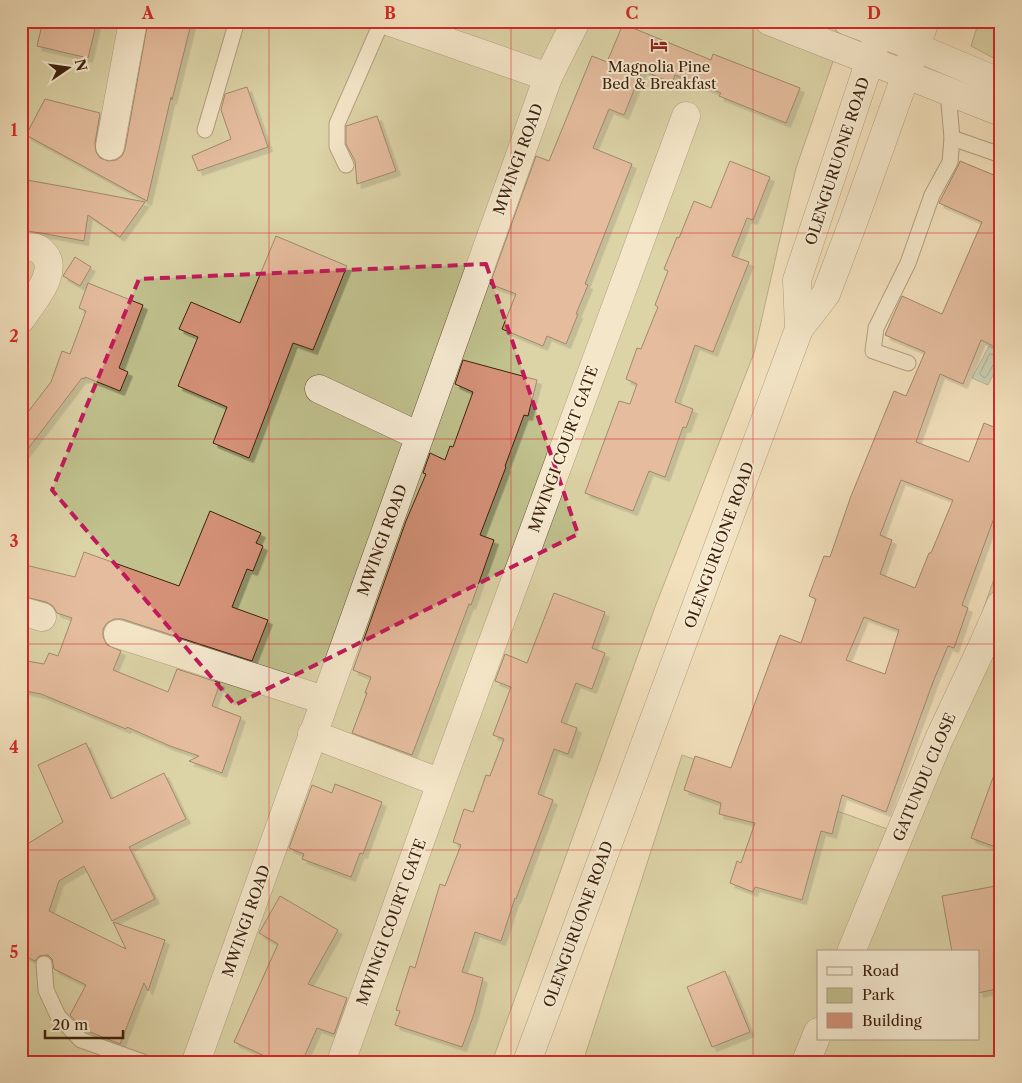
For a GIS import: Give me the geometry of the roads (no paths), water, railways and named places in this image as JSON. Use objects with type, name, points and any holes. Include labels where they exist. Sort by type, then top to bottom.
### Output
[{"type":"street","points":[[110,146],[133,21]]},
{"type":"street","points":[[388,21],[548,77]]},
{"type":"street","name":"MWINGI ROAD","points":[[196,1062],[548,77],[576,21]]},
{"type":"street","points":[[769,21],[1001,112]]},
{"type":"street","points":[[846,21],[881,27],[916,47],[1001,83]]},
{"type":"street","points":[[799,329],[826,294],[925,21]]},
{"type":"street","name":"OLENGURUONE ROAD","points":[[526,1062],[799,329],[797,280],[871,62],[881,27]]},
{"type":"street","name":"MWINGI COURT GATE","points":[[341,1062],[441,783],[686,116]]},
{"type":"street","points":[[21,245],[40,250],[49,264],[48,278],[21,319]]},
{"type":"street","points":[[319,389],[419,436]]},
{"type":"street","name":"GATUNDU CLOSE","points":[[852,950],[939,739],[1001,604]]},
{"type":"street","points":[[118,634],[324,700]]},
{"type":"street","points":[[312,734],[441,783]]},
{"type":"street","points":[[806,1062],[817,1034]]},
{"type":"lane","points":[[205,130],[237,21]]},
{"type":"lane","points":[[346,165],[337,146],[337,124],[382,21]]},
{"type":"lane","points":[[908,363],[874,351],[876,328],[908,263],[932,195],[950,162],[952,138],[948,92]]},
{"type":"lane","points":[[952,138],[1001,155]]},
{"type":"lane","points":[[44,964],[46,990],[58,1016],[81,1040],[142,1062]]},
{"type":"water","points":[[989,346],[1001,352],[1001,359],[988,385],[972,378]]},
{"type":"place","name":"Magnolia Pine Bed & Breakfast","points":[[659,45]]}]
